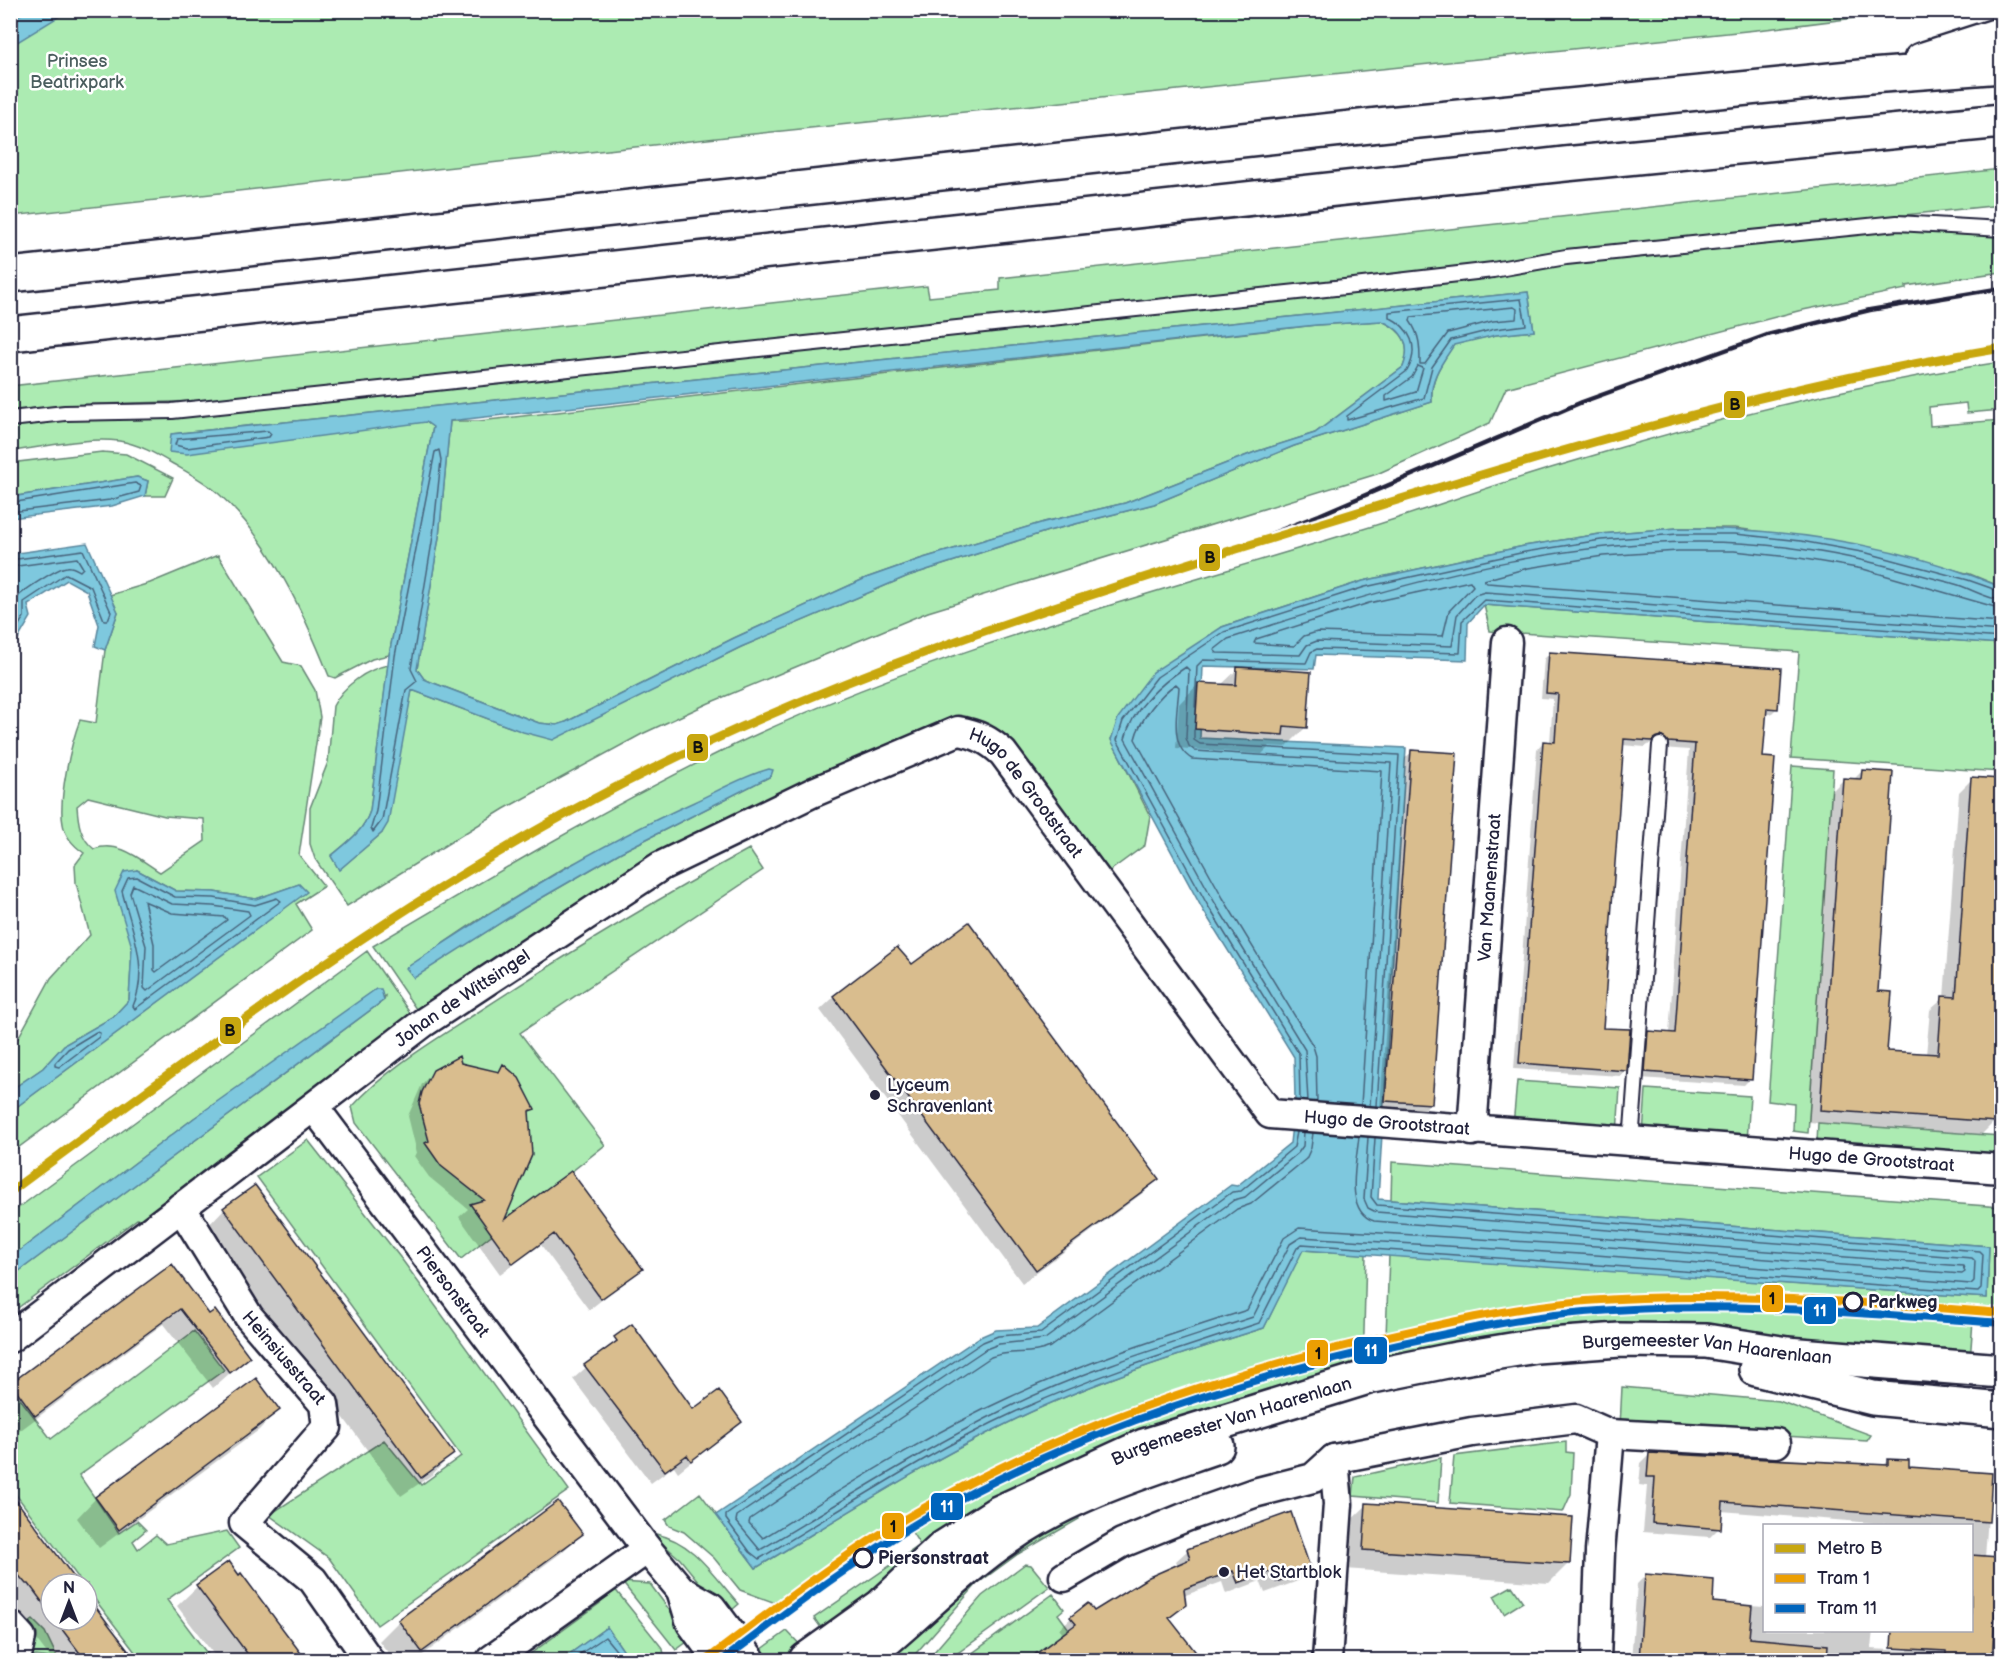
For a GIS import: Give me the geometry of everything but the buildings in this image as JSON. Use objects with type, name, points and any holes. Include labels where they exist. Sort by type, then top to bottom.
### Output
[{"type":"main road","points":[[1870,76],[2001,34]]},
{"type":"main road","points":[[10,275],[1377,126],[1870,76],[2001,66]]},
{"type":"main road","points":[[10,334],[1577,163],[2001,121]]},
{"type":"main road","name":"Burgemeester Van Haarenlaan","points":[[806,1660],[880,1606],[943,1548],[998,1513],[1144,1446],[1368,1377],[1525,1348],[1620,1340],[1706,1341],[1787,1354],[2001,1371]]},
{"type":"main road","name":"Burgemeester Van Haarenlaan","points":[[861,1660],[901,1630],[965,1569],[1010,1535],[1071,1500],[1101,1486],[1255,1433],[1371,1398],[1530,1369],[1604,1361],[1725,1363],[1873,1398],[2001,1410]]},
{"type":"street","name":"Van Maanenstraat","points":[[1472,1131],[1507,642]]},
{"type":"street","name":"Hugo de Grootstraat","points":[[957,731],[973,734],[991,742],[1003,753],[1270,1114],[1631,1143],[2001,1169]]},
{"type":"street","name":"Johan de Wittsingel","points":[[10,1338],[423,1023],[661,866],[814,792],[957,731]]},
{"type":"street","name":"Piersonstraat","points":[[314,1107],[646,1549],[681,1590],[711,1607],[751,1660]]},
{"type":"street","name":"Heinsiusstraat","points":[[181,1207],[249,1317],[324,1404],[327,1427],[244,1523],[313,1580],[369,1660]]},
{"type":"street","points":[[1064,1577],[1122,1543],[1186,1516],[1254,1493],[1313,1478],[1334,1458],[1472,1432],[1576,1419],[1610,1434],[1776,1443]]},
{"type":"street","points":[[1596,1660],[1600,1552],[1610,1434]]},
{"type":"street","points":[[1327,1660],[1338,1503],[1334,1458]]},
{"type":"street","points":[[491,1660],[646,1549]]},
{"type":"street","name":"Piersonstraat","points":[[681,1590],[691,1623],[718,1660]]},
{"type":"street","points":[[10,1625],[21,1637],[16,1660]]},
{"type":"lane","points":[[10,419],[65,413],[172,411],[1365,284],[1493,270],[1566,257],[1898,223],[2001,229]]},
{"type":"lane","points":[[1631,1143],[1660,745]]},
{"type":"green space","name":"Prinses Beatrixpark","points":[[10,11],[1911,11],[1766,29],[753,134],[11,216]]},
{"type":"green space","points":[[2001,169],[2001,205],[1564,250],[1497,263],[1136,305],[202,401],[66,405],[11,411],[10,386],[927,286],[929,297],[1000,290],[1000,278]]},
{"type":"green space","points":[[1897,228],[2001,234],[2001,272],[1906,286],[1906,289],[1798,311],[1506,388],[1490,423],[1377,474],[928,612],[709,703],[642,734],[504,809],[347,906],[315,859],[310,844],[310,808],[328,762],[333,706],[349,685],[364,674],[388,665],[370,811],[359,831],[331,856],[339,869],[382,833],[412,690],[507,726],[553,739],[741,647],[908,576],[1048,531],[1154,504],[1294,446],[1432,402],[1435,379],[1454,344],[1496,335],[1534,331],[1528,292],[171,434],[426,422],[433,427],[389,655],[372,659],[335,678],[329,676],[297,603],[270,555],[237,512],[209,486],[154,453],[119,441],[78,441],[11,451],[10,423],[40,420],[178,417],[1494,277],[1564,263]]},
{"type":"green space","points":[[1382,321],[1395,329],[1404,339],[1406,359],[1403,367],[1315,433],[1255,452],[1125,503],[1044,522],[920,559],[866,578],[734,638],[566,722],[557,725],[539,723],[424,679],[417,669],[439,537],[450,421],[479,421],[1316,325]]},
{"type":"green space","points":[[2001,362],[2001,410],[1967,413],[1966,403],[1929,407],[1930,426],[2001,420],[2001,587],[1970,574],[1868,547],[1735,528],[1678,528],[1600,534],[1524,546],[1363,581],[1222,627],[1111,739],[1150,816],[1145,845],[1107,873],[1032,772],[946,723],[780,792],[652,858],[418,1012],[373,946],[551,842],[686,769],[808,712],[885,681],[1042,626],[1360,530],[1621,447],[1837,392]],"holes":[[[771,776],[621,852],[524,908],[414,977],[407,968],[481,918],[566,867]]]},
{"type":"green space","points":[[102,452],[126,454],[173,478],[165,496],[145,496],[148,481],[137,477],[11,497],[10,463]]},
{"type":"green space","points":[[218,555],[283,662],[301,666],[315,690],[320,717],[299,855],[324,886],[296,904],[312,930],[11,1153],[11,1111],[306,892],[299,884],[256,899],[214,892],[176,891],[137,870],[129,1000],[113,1017],[64,1045],[43,1068],[11,1090],[11,1051],[51,978],[90,935],[76,883],[75,865],[84,853],[73,844],[66,833],[63,824],[62,801],[69,757],[80,720],[96,723],[105,650],[118,612],[110,595],[150,583]],"holes":[[[88,797],[165,816],[204,819],[205,841],[160,872],[120,849],[112,847],[94,849],[83,835],[77,806]]]},
{"type":"green space","points":[[1484,605],[2001,644],[2001,772],[1791,758],[1799,652],[1490,631]]},
{"type":"green space","points":[[1792,766],[1833,769],[1808,1133],[1793,1131],[1794,1104],[1768,1101]]},
{"type":"green space","points":[[749,849],[763,870],[520,1033],[605,1145],[461,1259],[356,1123],[352,1107],[395,1068],[442,1035],[611,928]]},
{"type":"green space","points":[[367,951],[412,1016],[343,1066],[341,1077],[272,1129],[261,1127],[212,1164],[209,1175],[149,1220],[137,1219],[11,1313],[11,1277],[384,1000],[385,996],[194,1118],[11,1257],[10,1214]]},
{"type":"green space","points":[[1517,1081],[1620,1088],[1617,1134],[1513,1126]]},
{"type":"green space","points":[[1646,1089],[1750,1096],[1747,1142],[1643,1135]]},
{"type":"green space","points":[[1818,1123],[2001,1136],[2001,1155],[1817,1142]]},
{"type":"green space","points":[[308,1140],[403,1261],[569,1490],[377,1625],[329,1558],[269,1515],[384,1440],[421,1485],[461,1456],[257,1177]]},
{"type":"green space","points":[[1392,1162],[2001,1207],[2001,1308],[1974,1307],[1970,1361],[1792,1347],[1385,1364],[1389,1255],[1987,1298],[1989,1246],[1391,1200]]},
{"type":"green space","points":[[1302,1250],[1366,1254],[1363,1369],[827,1636],[814,1618],[920,1545],[910,1529],[792,1609],[740,1590],[714,1558],[684,1532],[669,1526],[665,1520],[700,1493],[756,1568],[917,1472],[1016,1419],[1107,1380],[1264,1328]]},
{"type":"green space","points":[[194,1331],[224,1370],[79,1475],[119,1533],[137,1521],[146,1530],[133,1541],[138,1549],[156,1535],[166,1544],[227,1531],[239,1548],[167,1600],[212,1660],[141,1660],[99,1605],[99,1572],[74,1572],[11,1488],[11,1387],[51,1439]]},
{"type":"green space","points":[[1622,1387],[1779,1401],[1871,1435],[1867,1441],[1620,1426]]},
{"type":"green space","points":[[1566,1442],[1566,1452],[1573,1453],[1571,1494],[1563,1512],[1450,1503],[1454,1456]]},
{"type":"green space","points":[[1441,1458],[1438,1503],[1353,1496],[1355,1477]]},
{"type":"green space","points":[[1073,1507],[1079,1519],[1018,1554],[977,1584],[910,1660],[875,1660],[959,1584]]},
{"type":"green space","points":[[656,1534],[670,1538],[693,1553],[739,1604],[726,1615],[680,1559],[655,1537]]},
{"type":"green space","points":[[1025,1564],[1031,1565],[1049,1587],[948,1660],[927,1660],[982,1596]]},
{"type":"green space","points":[[622,1582],[650,1584],[691,1639],[676,1650]]},
{"type":"green space","points":[[610,1583],[663,1649],[665,1660],[622,1660],[627,1656],[607,1627],[561,1660],[522,1660],[600,1603],[601,1589]]},
{"type":"green space","points":[[1512,1586],[1523,1602],[1504,1614],[1494,1596]]},
{"type":"green space","points":[[1053,1594],[1064,1609],[1058,1614],[1069,1629],[1027,1660],[963,1660]]},
{"type":"green space","points":[[33,1620],[39,1626],[39,1632],[45,1632],[58,1659],[28,1655],[26,1625]]},
{"type":"green space","points":[[787,1631],[806,1651],[781,1660],[769,1659],[758,1652]]},
{"type":"water","points":[[27,11],[68,11],[11,46],[11,19]]},
{"type":"water","points":[[1528,292],[1534,331],[1496,335],[1454,345],[1434,379],[1432,402],[1294,446],[1154,504],[1048,531],[908,576],[741,647],[553,740],[523,732],[412,690],[388,823],[382,833],[339,870],[331,856],[359,831],[370,811],[389,655],[433,427],[426,422],[187,454],[169,452],[171,434]],"holes":[[[1382,321],[1404,339],[1406,359],[1403,367],[1315,433],[1255,452],[1125,503],[1044,522],[920,559],[866,578],[734,638],[566,722],[557,725],[539,723],[424,679],[417,669],[439,537],[450,421],[1316,325]]]},
{"type":"water","points":[[137,477],[148,481],[145,496],[112,506],[11,518],[11,497]]},
{"type":"water","points":[[1678,528],[1760,531],[1843,542],[1923,560],[1963,572],[2001,587],[2001,644],[1484,605],[1468,623],[1467,660],[1316,655],[1314,669],[1203,666],[1200,738],[1406,748],[1378,1199],[1989,1246],[1987,1298],[1303,1250],[1264,1328],[1107,1380],[1016,1419],[917,1472],[756,1568],[716,1515],[980,1337],[996,1330],[1037,1328],[1231,1185],[1237,1186],[1290,1143],[1295,1098],[1294,1057],[1203,910],[1111,740],[1118,718],[1153,672],[1222,627],[1363,581],[1524,546],[1600,534]]},
{"type":"water","points":[[87,543],[118,612],[105,650],[95,646],[99,625],[87,591],[67,580],[28,605],[31,617],[11,651],[11,554]]},
{"type":"water","points":[[769,769],[773,770],[771,776],[621,852],[524,908],[414,978],[406,968],[511,900],[583,858],[731,784]]},
{"type":"water","points":[[137,870],[176,891],[214,892],[256,899],[299,884],[307,892],[11,1111],[11,1090],[43,1068],[64,1045],[113,1017],[129,1000],[132,947],[115,891],[124,872]]},
{"type":"water","points":[[376,989],[381,989],[384,1000],[11,1277],[11,1257],[194,1118]]},
{"type":"water","points":[[607,1627],[627,1656],[622,1660],[561,1660]]},
{"type":"railway","points":[[1222,553],[1319,515],[1582,402],[1767,335],[1870,310],[2002,288]]},
{"type":"metro line","name":"B","points":[[10,1192],[281,994],[420,901],[491,857],[564,815],[657,767],[751,723],[845,683],[1036,613],[1134,581],[1498,470],[1748,401],[1832,381],[2002,348]]},
{"type":"tram line","name":"1","points":[[706,1660],[866,1543],[922,1509],[979,1479],[1095,1425],[1216,1382],[1339,1347],[1470,1318],[1539,1306],[1638,1298],[1794,1299],[2002,1313]]},
{"type":"tram line","name":"11","points":[[723,1660],[872,1552],[924,1519],[980,1488],[1038,1460],[1157,1412],[1341,1357],[1539,1317],[1637,1309],[1689,1307],[1793,1309],[2001,1323]]},
{"type":"place","name":"Lyceum Schravenlant","points":[[875,1095]]},
{"type":"place","name":"Parkweg","points":[[1853,1302]]},
{"type":"place","name":"Piersonstraat","points":[[863,1558]]},
{"type":"place","name":"Het Startblok","points":[[1224,1572]]}]
